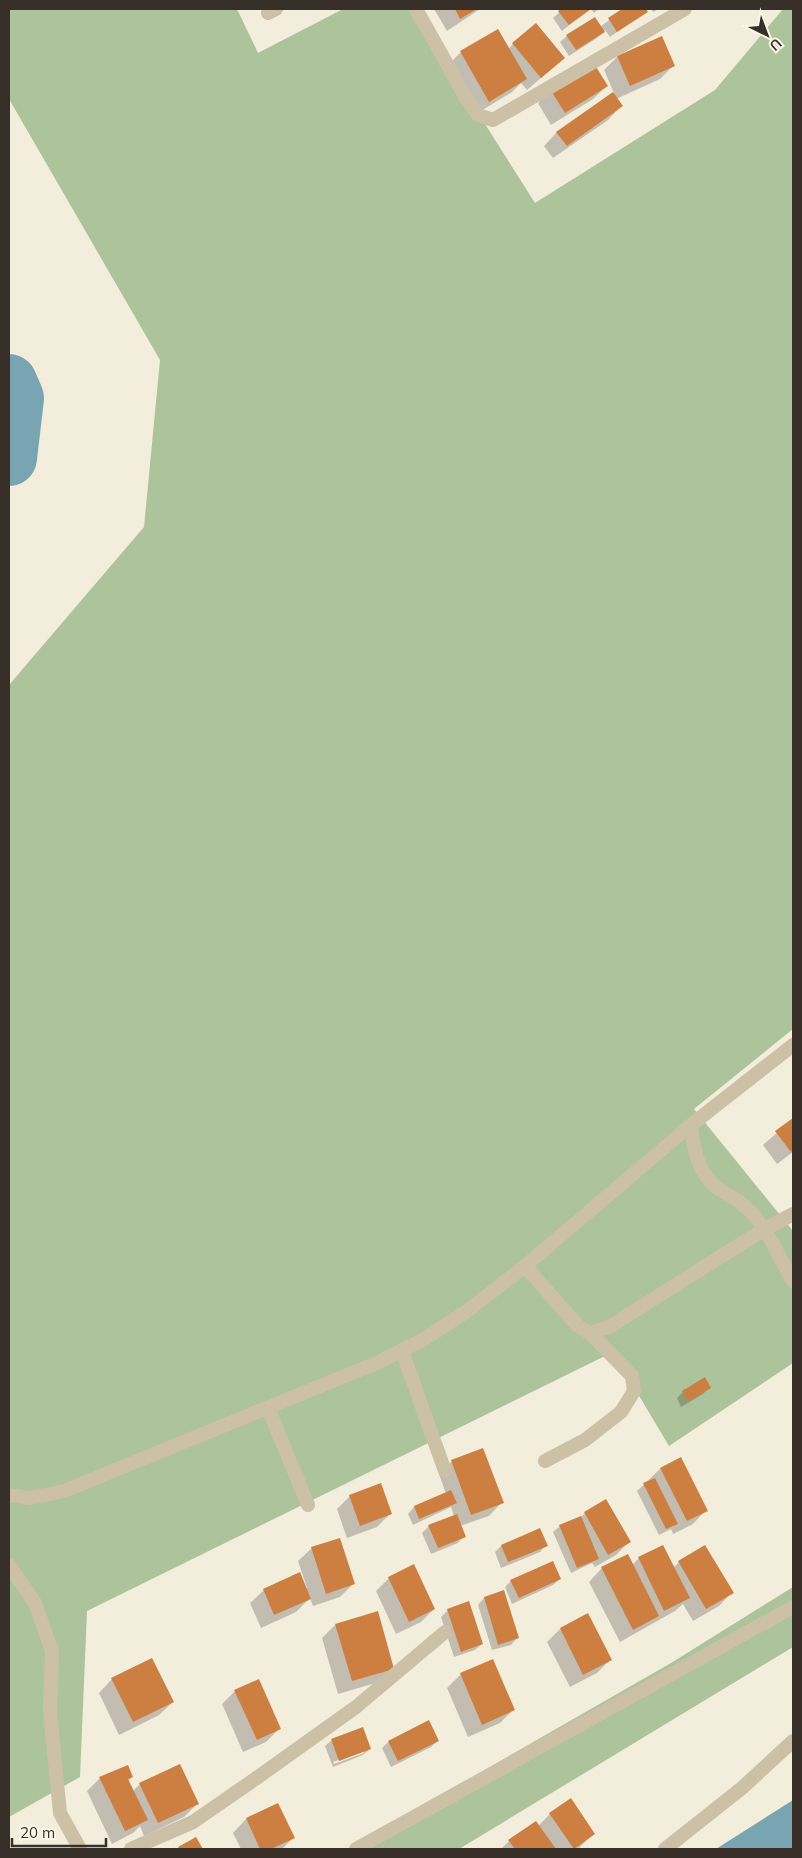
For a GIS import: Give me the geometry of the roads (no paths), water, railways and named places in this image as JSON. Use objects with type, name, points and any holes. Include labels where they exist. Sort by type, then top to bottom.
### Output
[{"type":"street","points":[[416,9],[466,98],[478,115],[493,120],[685,9]]},
{"type":"street","points":[[9,1495],[30,1498],[64,1491],[402,1351],[466,1312],[525,1266],[691,1125],[793,1045]]},
{"type":"street","points":[[691,1125],[693,1143],[700,1166],[713,1184],[733,1196],[749,1210],[793,1281]]},
{"type":"street","points":[[590,1333],[609,1327],[763,1230],[793,1214]]},
{"type":"street","points":[[525,1266],[578,1326],[590,1333],[632,1376],[634,1391],[621,1412],[586,1440],[544,1461]]},
{"type":"street","points":[[402,1351],[445,1471]]},
{"type":"street","points":[[268,1408],[308,1504]]},
{"type":"street","points":[[9,1565],[35,1603],[52,1651],[50,1711],[60,1813],[80,1849]]},
{"type":"street","points":[[356,1849],[793,1607]]},
{"type":"street","points":[[131,1849],[193,1822],[356,1707],[445,1632]]},
{"type":"street","points":[[665,1849],[742,1788],[793,1741]]},
{"type":"water","points":[[793,1800],[793,1849],[716,1849]]},
{"type":"waterway","points":[[9,382],[16,398],[9,458]]}]
